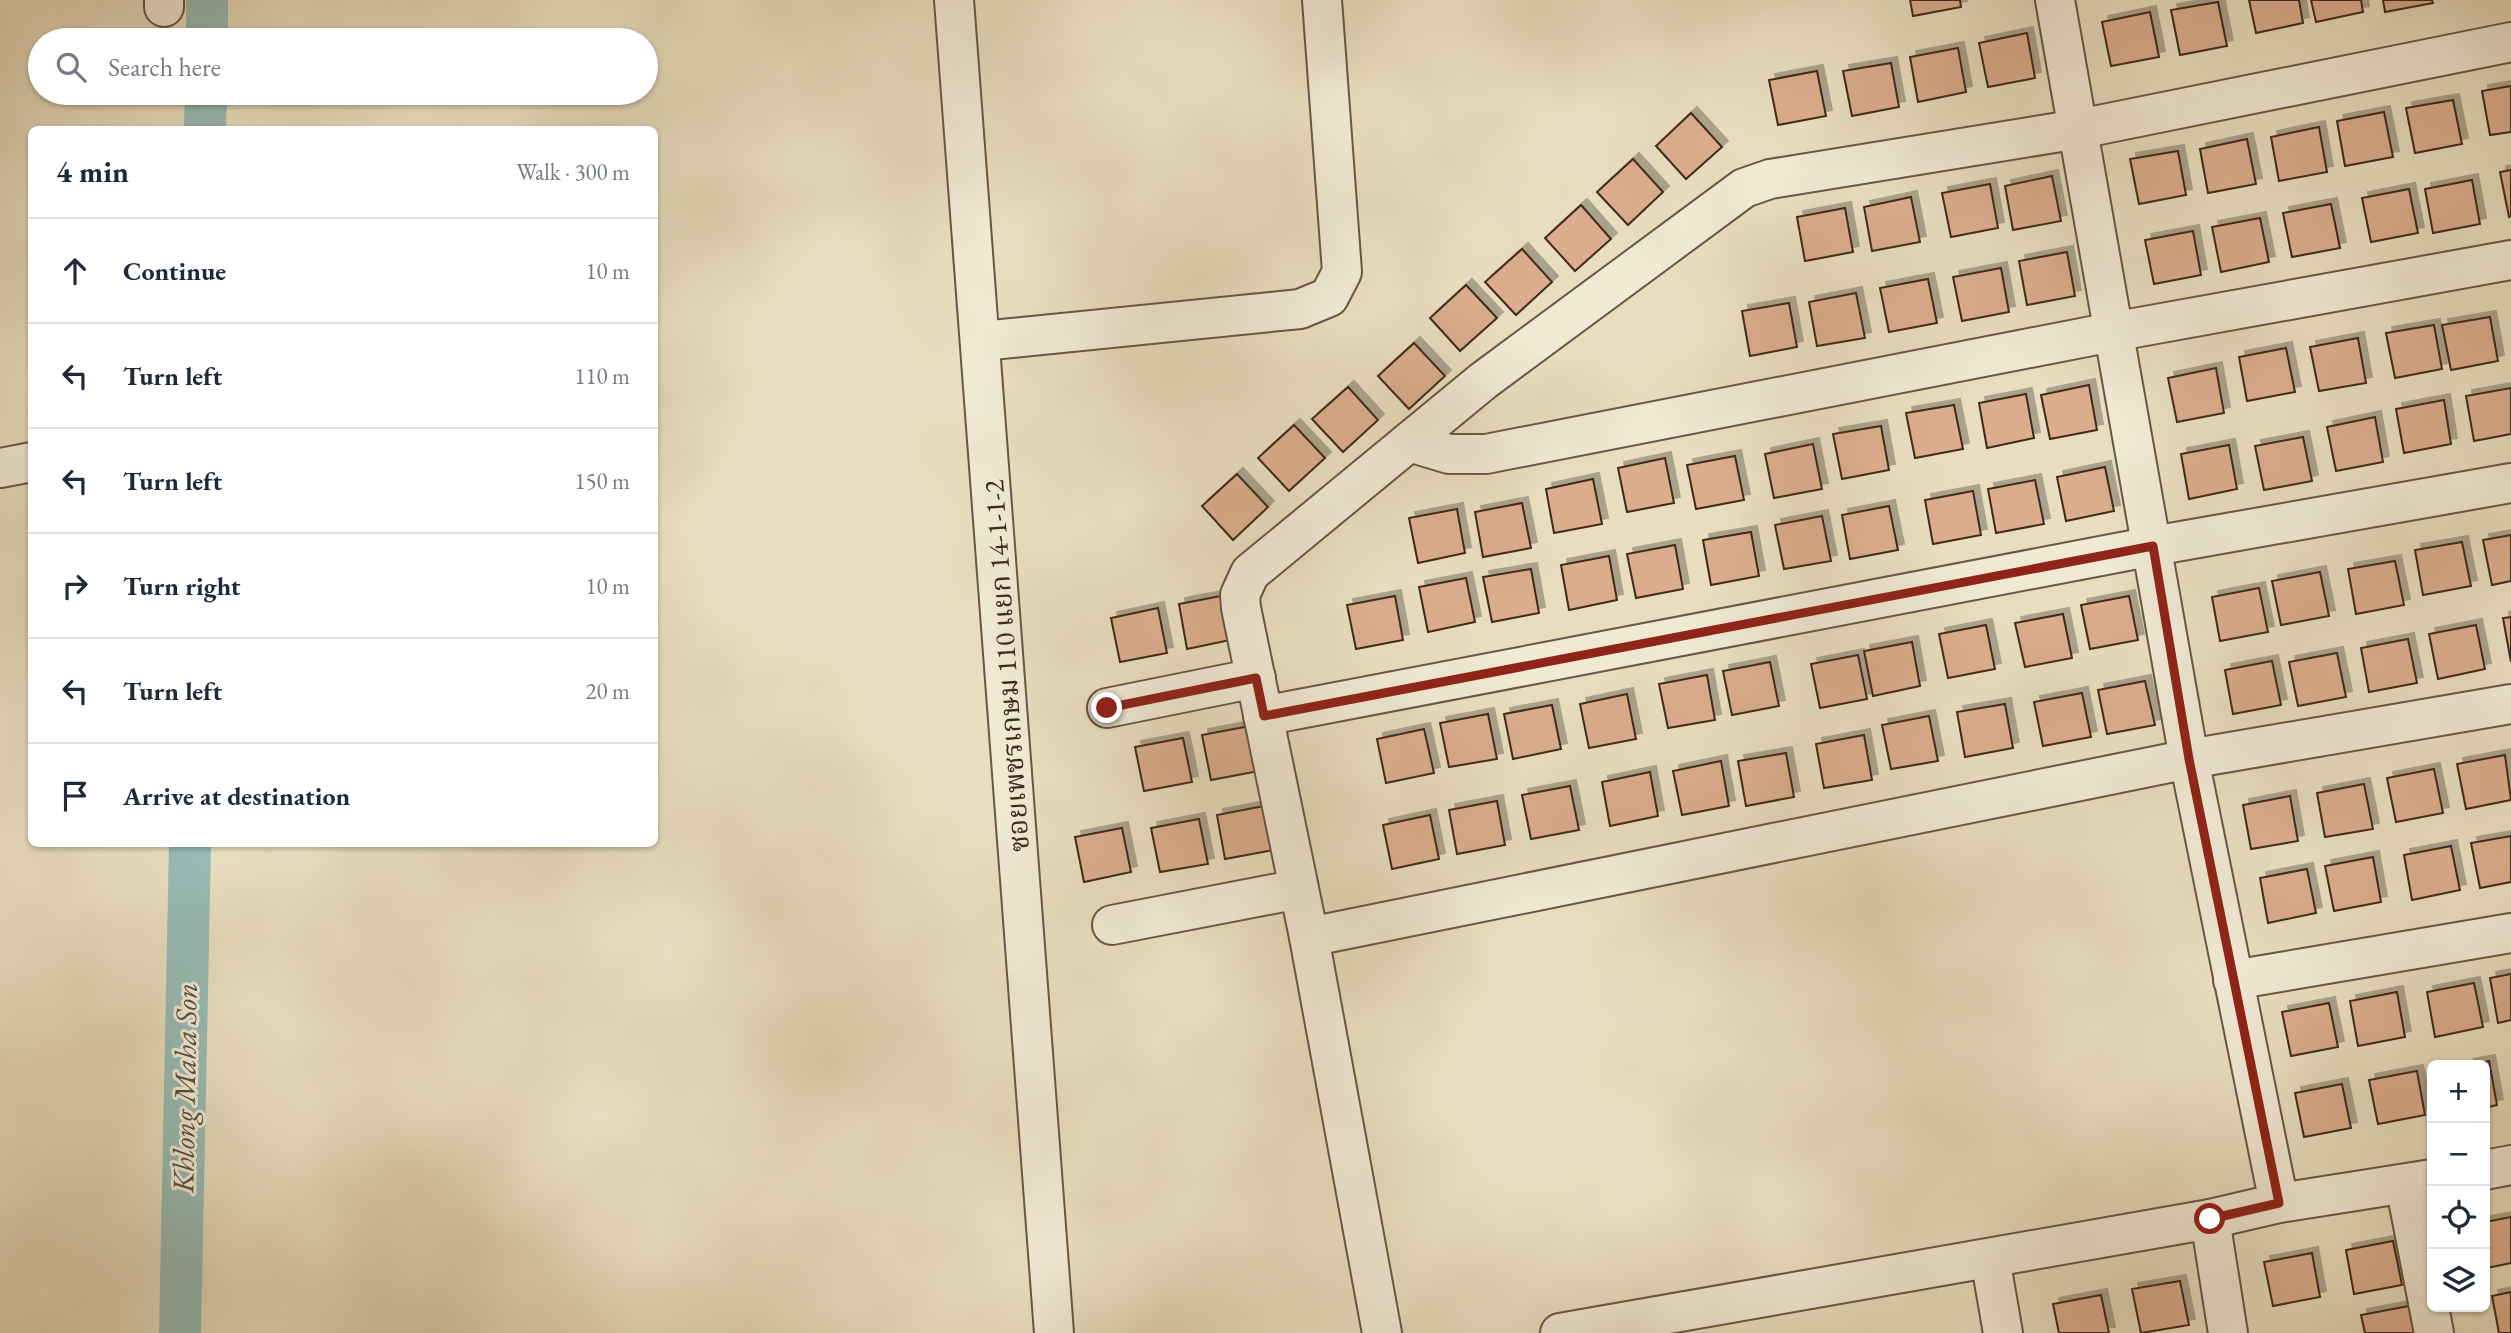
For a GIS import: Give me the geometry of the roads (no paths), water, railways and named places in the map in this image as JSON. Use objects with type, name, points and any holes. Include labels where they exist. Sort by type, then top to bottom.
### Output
[{"type":"street","name":"ซอยเพชรเกษม 110 แยก 14-1-1-2","points":[[954,0],[982,341],[1054,1333]]},
{"type":"street","points":[[982,341],[1300,309],[1329,296],[1342,272],[1322,0]]},
{"type":"street","points":[[2054,0],[2189,759],[2279,1203]]},
{"type":"street","points":[[1382,1333],[1309,937],[1240,596],[1250,573],[1494,373],[1744,188],[1770,179],[2079,129],[2511,42]]},
{"type":"street","points":[[1409,442],[1449,454],[1486,454],[2112,332],[2511,260]]},
{"type":"street","points":[[0,468],[28,462]]},
{"type":"street","points":[[1264,716],[2153,546],[2511,483]]},
{"type":"street","points":[[1107,708],[1256,678]]},
{"type":"street","points":[[1309,937],[2189,759],[2511,704]]},
{"type":"street","points":[[1112,925],[1299,889]]},
{"type":"street","points":[[2233,980],[2511,933]]},
{"type":"street","points":[[2490,1169],[2511,1165]]},
{"type":"street","points":[[1560,1333],[2210,1219],[2279,1203],[2419,1182],[2434,1333]]},
{"type":"street","points":[[2210,1219],[2228,1333]]},
{"type":"street","points":[[1990,1258],[2003,1333]]},
{"type":"waterway","name":"Khlong Maha Son","points":[[207,0],[207,28]]},
{"type":"waterway","name":"Khlong Maha Son","points":[[205,126],[206,105]]},
{"type":"waterway","name":"Khlong Maha Son","points":[[180,1333],[190,847]]}]
